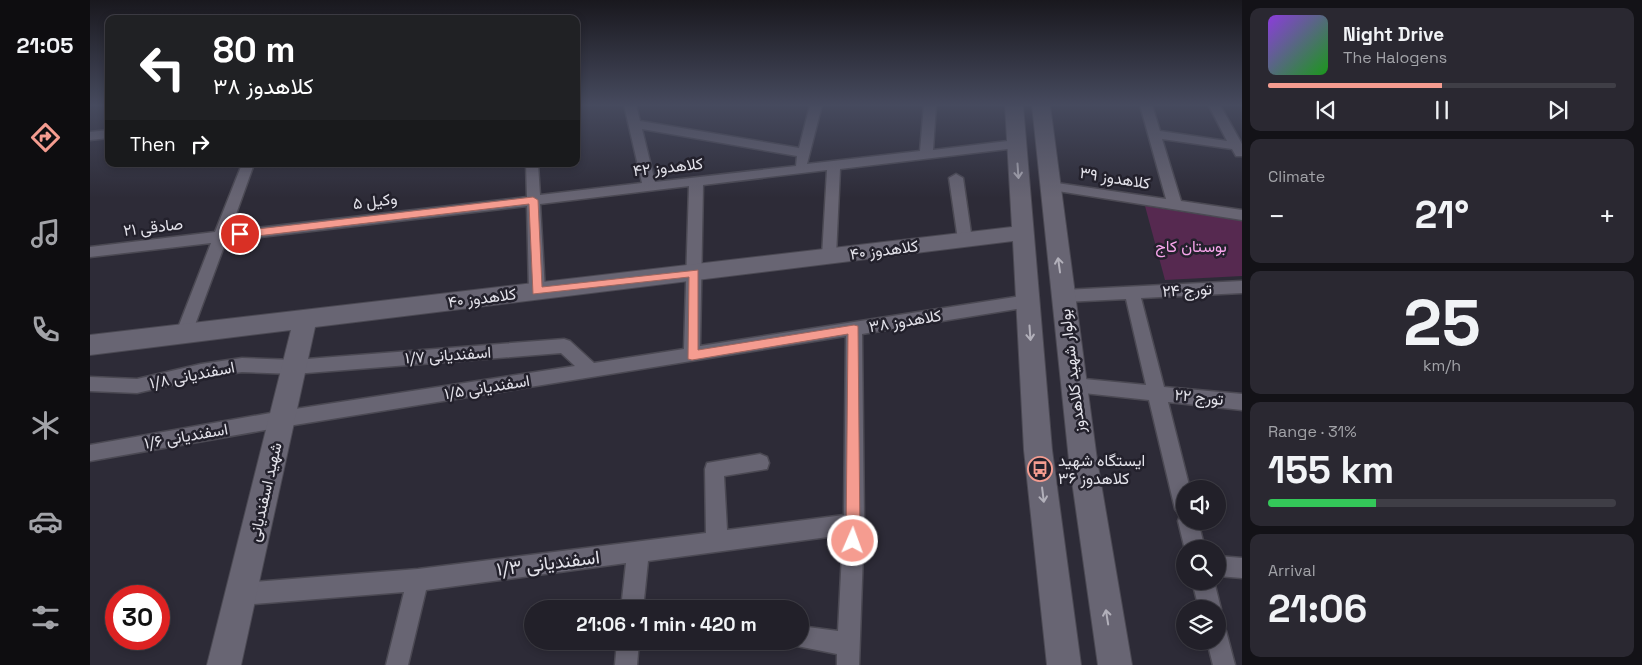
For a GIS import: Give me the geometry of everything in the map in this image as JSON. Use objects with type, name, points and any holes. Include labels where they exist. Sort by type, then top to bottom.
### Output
[{"type":"main road","points":[[1016,136],[1038,450],[1064,665]]},
{"type":"main road","name":"بولوار شهید کلاهدوز","points":[[1044,136],[1083,460],[1114,665]]},
{"type":"main road","name":"کلاهدوز ۴۰","points":[[90,345],[1022,233]]},
{"type":"main road","name":"شهید اسفندیانی","points":[[224,665],[305,319]]},
{"type":"street","points":[[637,136],[649,186]]},
{"type":"street","points":[[702,136],[804,154]]},
{"type":"street","points":[[800,169],[808,136]]},
{"type":"street","points":[[926,154],[927,136]]},
{"type":"street","points":[[1155,136],[1175,205]]},
{"type":"street","points":[[1164,136],[1239,151]]},
{"type":"street","points":[[1231,136],[1239,151]]},
{"type":"street","name":"کلاهدوز ۴۲","points":[[533,200],[1016,144]]},
{"type":"street","points":[[829,256],[834,166]]},
{"type":"street","points":[[184,333],[247,167]]},
{"type":"street","points":[[532,167],[537,291]]},
{"type":"street","points":[[956,178],[965,240]]},
{"type":"street","points":[[692,355],[696,182]]},
{"type":"street","name":"کلاهدوز ۳۹","points":[[1050,186],[1242,215]]},
{"type":"street","name":"وکيل ۵","points":[[220,237],[533,200]]},
{"type":"street","name":"صادقی ۲۱","points":[[90,252],[220,237]]},
{"type":"street","name":"تورج ۲۴","points":[[1064,296],[1242,287]]},
{"type":"street","points":[[1132,293],[1178,480]]},
{"type":"street","name":"کلاهدوز ۳۸","points":[[692,355],[1028,301]]},
{"type":"street","points":[[809,640],[848,655],[854,524],[854,329]]},
{"type":"street","name":"۱/۷ اسفندیانی","points":[[294,367],[564,346],[592,371]]},
{"type":"street","name":"اسفندیانی ۱/۵","points":[[282,419],[692,355]]},
{"type":"street","name":"اسفندیانی ۱/۸","points":[[90,384],[137,386],[201,371],[242,365],[294,367]]},
{"type":"street","name":"تورج ۲۲","points":[[1074,385],[1242,402]]},
{"type":"street","name":"اسفندیانی ۱/۶","points":[[90,453],[282,419]]},
{"type":"street","points":[[717,542],[714,469],[760,463]]},
{"type":"street","name":"اسفندیانی ۱/۳","points":[[241,594],[418,580],[854,524]]},
{"type":"street","points":[[633,600],[638,552]]},
{"type":"street","points":[[1226,567],[1242,568]]},
{"type":"street","points":[[397,665],[418,580]]},
{"type":"street","points":[[626,665],[627,650]]},
{"type":"street","points":[[1221,650],[1224,665]]},
{"type":"green space","name":"بوستان کاج","points":[[1145,206],[1242,221],[1242,276],[1165,280]]},
{"type":"place","name":"ایستگاه شهید کلاهدوز ۳۶","points":[[1040,469]]},
{"type":"route","points":[[240,234],[533,200],[537,291],[694,272],[692,355],[854,329],[853,541]]}]
